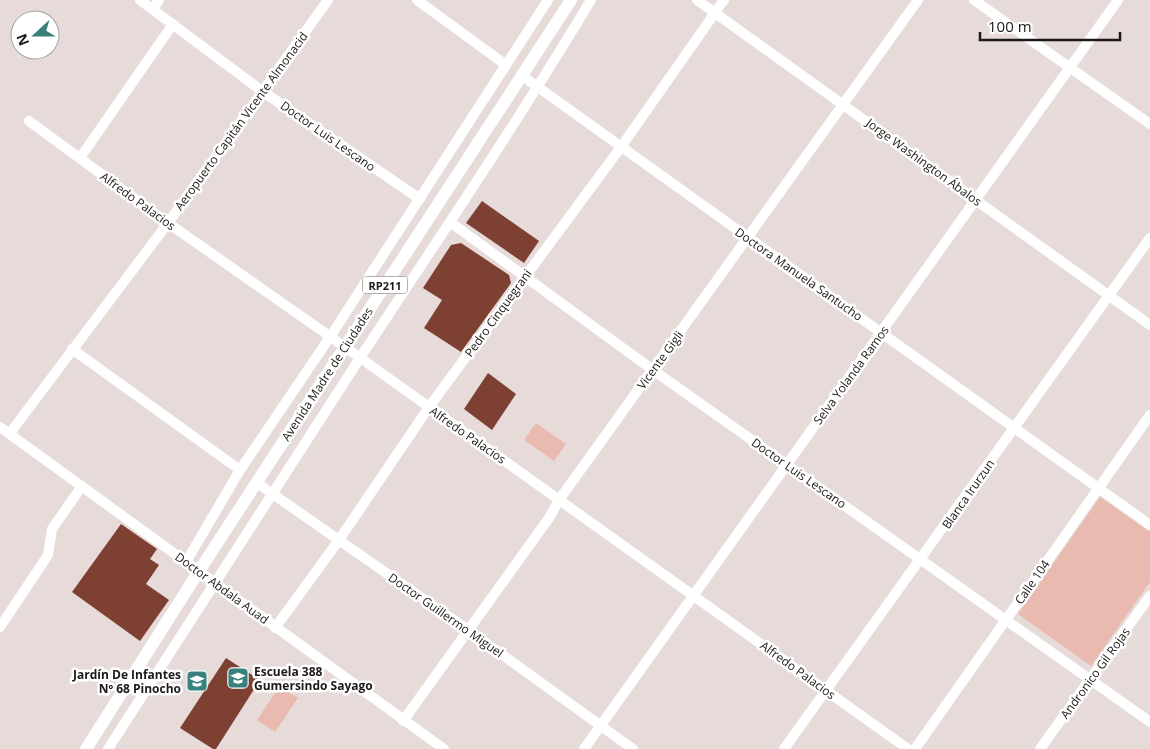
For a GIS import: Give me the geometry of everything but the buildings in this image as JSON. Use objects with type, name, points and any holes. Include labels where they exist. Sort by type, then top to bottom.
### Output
[{"type":"main road","name":"Avenida Madre de Ciudades","points":[[86,749],[199,571],[571,0]]},
{"type":"street","name":"Doctor Luis Lescano","points":[[140,0],[156,4],[174,24],[262,90],[420,199]]},
{"type":"street","name":"Aeropuerto Capitán Vicente Almonacid","points":[[10,433],[168,223],[328,0]]},
{"type":"street","points":[[417,0],[506,65]]},
{"type":"street","points":[[186,562],[240,470],[330,337],[548,0]]},
{"type":"street","points":[[108,749],[217,583],[360,358],[538,88],[591,0]]},
{"type":"street","name":"Jorge Washington Ábalos","points":[[697,0],[1150,325]]},
{"type":"street","name":"Pedro Cinquegrani","points":[[276,628],[339,540],[429,407],[621,147],[724,0]]},
{"type":"street","name":"Vicente Gigli","points":[[404,721],[550,518],[559,500],[918,0]]},
{"type":"street","points":[[974,0],[1150,124]]},
{"type":"street","name":"Selva Yolanda Ramos","points":[[584,749],[1118,0]]},
{"type":"street","points":[[80,158],[174,24]]},
{"type":"street","name":"Doctora Manuela Santucho","points":[[521,75],[1150,525]]},
{"type":"street","name":"Alfredo Palacios","points":[[29,121],[168,223],[908,749]]},
{"type":"street","name":"Doctor Luis Lescano","points":[[450,222],[653,370],[1150,722]]},
{"type":"street","name":"Blanca Irurzun","points":[[784,749],[1150,238]]},
{"type":"street","points":[[72,349],[240,470]]},
{"type":"street","name":"Calle 104","points":[[915,749],[1150,416]]},
{"type":"street","name":"Doctor Abdala Auad","points":[[0,427],[444,749]]},
{"type":"street","name":"Doctor Guillermo Miguel","points":[[256,483],[468,630],[633,749]]},
{"type":"street","points":[[0,628],[48,555],[52,529],[82,486]]},
{"type":"street","name":"Andronico Gil Rojas","points":[[1040,749],[1150,596]]},
{"type":"shaded area","points":[[536,423],[566,444],[554,461],[524,440]]},
{"type":"shaded area","points":[[1100,497],[1150,532],[1150,582],[1091,666],[1018,614]]},
{"type":"shaded area","points":[[280,686],[298,698],[275,732],[257,720]]},
{"type":"place","name":"Escuela 388 Gumersindo Sayago","points":[[238,678]]},
{"type":"place","name":"Jardín De Infantes Nº 68 Pinocho","points":[[197,681]]}]
